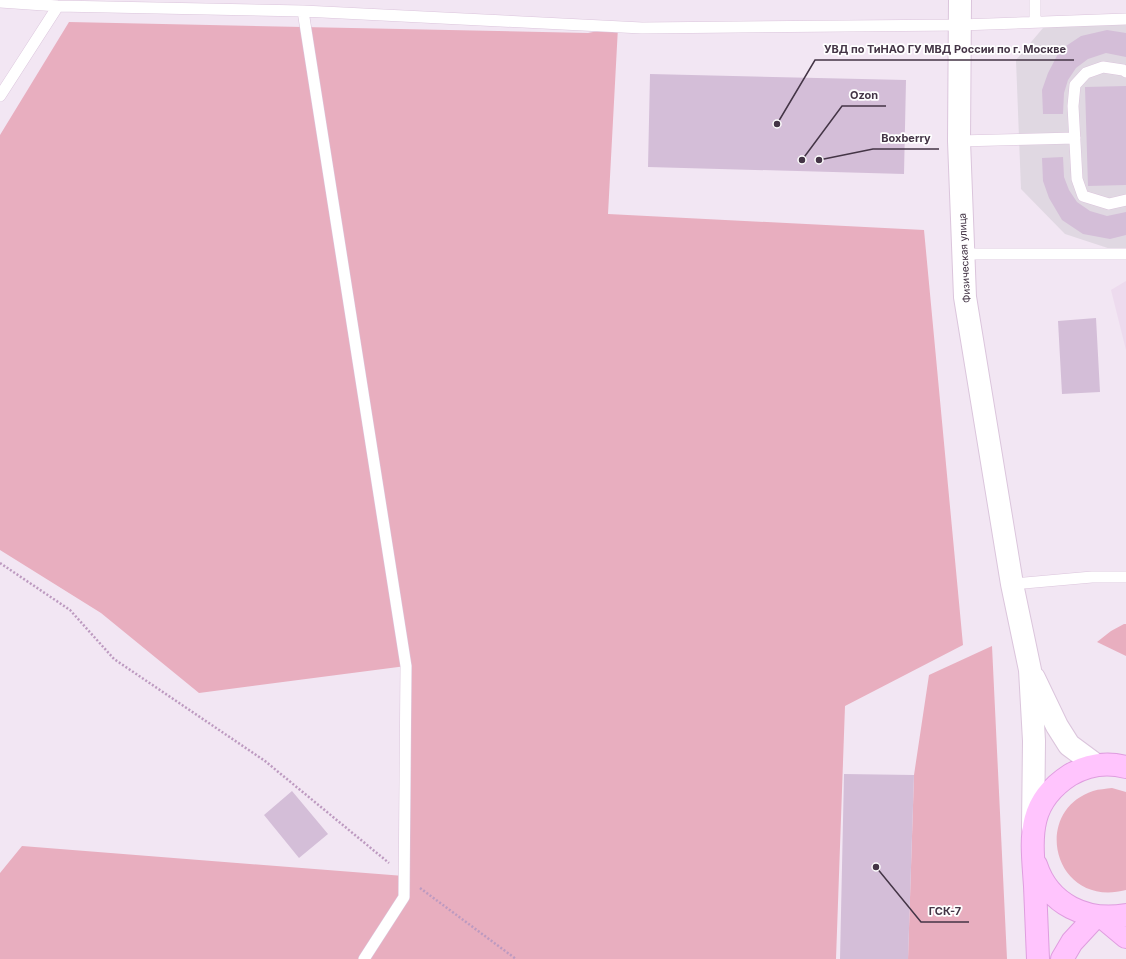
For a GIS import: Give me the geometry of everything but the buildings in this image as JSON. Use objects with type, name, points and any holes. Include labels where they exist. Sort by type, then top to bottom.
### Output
[{"type":"main road","points":[[1038,959],[1032,832],[1039,808],[1053,788],[1084,768],[1108,764],[1126,767]]},
{"type":"main road","points":[[1033,857],[1042,880],[1058,898],[1068,906],[1079,912],[1099,917],[1126,915]]},
{"type":"main road","points":[[1099,917],[1126,936]]},
{"type":"main road","points":[[1062,959],[1072,942],[1099,917]]},
{"type":"street","name":"Физическая улица","points":[[960,0],[959,141],[965,297],[1012,584],[1030,670]]},
{"type":"street","points":[[1030,670],[1057,726],[1069,745],[1096,766]]},
{"type":"street","points":[[1030,670],[1034,741],[1032,832]]},
{"type":"lane","points":[[1035,0],[1035,21]]},
{"type":"lane","points":[[0,2],[58,6],[303,11],[642,28],[960,24],[1126,19]]},
{"type":"lane","points":[[0,96],[58,6]]},
{"type":"lane","points":[[303,11],[406,666],[404,897],[364,959]]},
{"type":"lane","points":[[1126,72],[1123,70],[1103,67],[1086,73],[1075,85],[1073,106],[1077,179],[1083,196],[1109,204],[1126,200]]},
{"type":"lane","points":[[959,141],[1075,138]]},
{"type":"lane","points":[[964,254],[1126,254]]},
{"type":"lane","points":[[1012,584],[1092,577],[1126,577]]},
{"type":"path","points":[[0,563],[70,610],[114,659],[265,761],[404,876],[516,959]]},
{"type":"shaded area","points":[[1126,20],[1126,254],[1065,234],[1021,189],[1016,60],[1043,28]]},
{"type":"shaded area","points":[[69,22],[588,33],[618,27],[608,214],[924,230],[963,645],[845,706],[836,959],[0,959],[0,873],[22,846],[404,876],[406,666],[199,693],[101,613],[0,550],[0,135]]},
{"type":"shaded area","points":[[1126,281],[1126,350],[1111,290]]},
{"type":"shaded area","points":[[1126,624],[1126,656],[1097,642],[1111,631]]},
{"type":"shaded area","points":[[992,646],[1007,959],[908,959],[914,775],[929,675]]},
{"type":"shaded area","points":[[1112,788],[1126,792],[1126,890],[1101,892],[1082,886],[1067,873],[1059,856],[1057,837],[1061,818],[1073,802],[1093,791]]},
{"type":"place","name":"УВД по ТиНАО ГУ МВД России по г. Москве","points":[[777,124]]},
{"type":"place","name":"Ozon","points":[[802,160]]},
{"type":"place","name":"Boxberry","points":[[819,160]]},
{"type":"place","name":"ГСК-7","points":[[876,867]]}]
